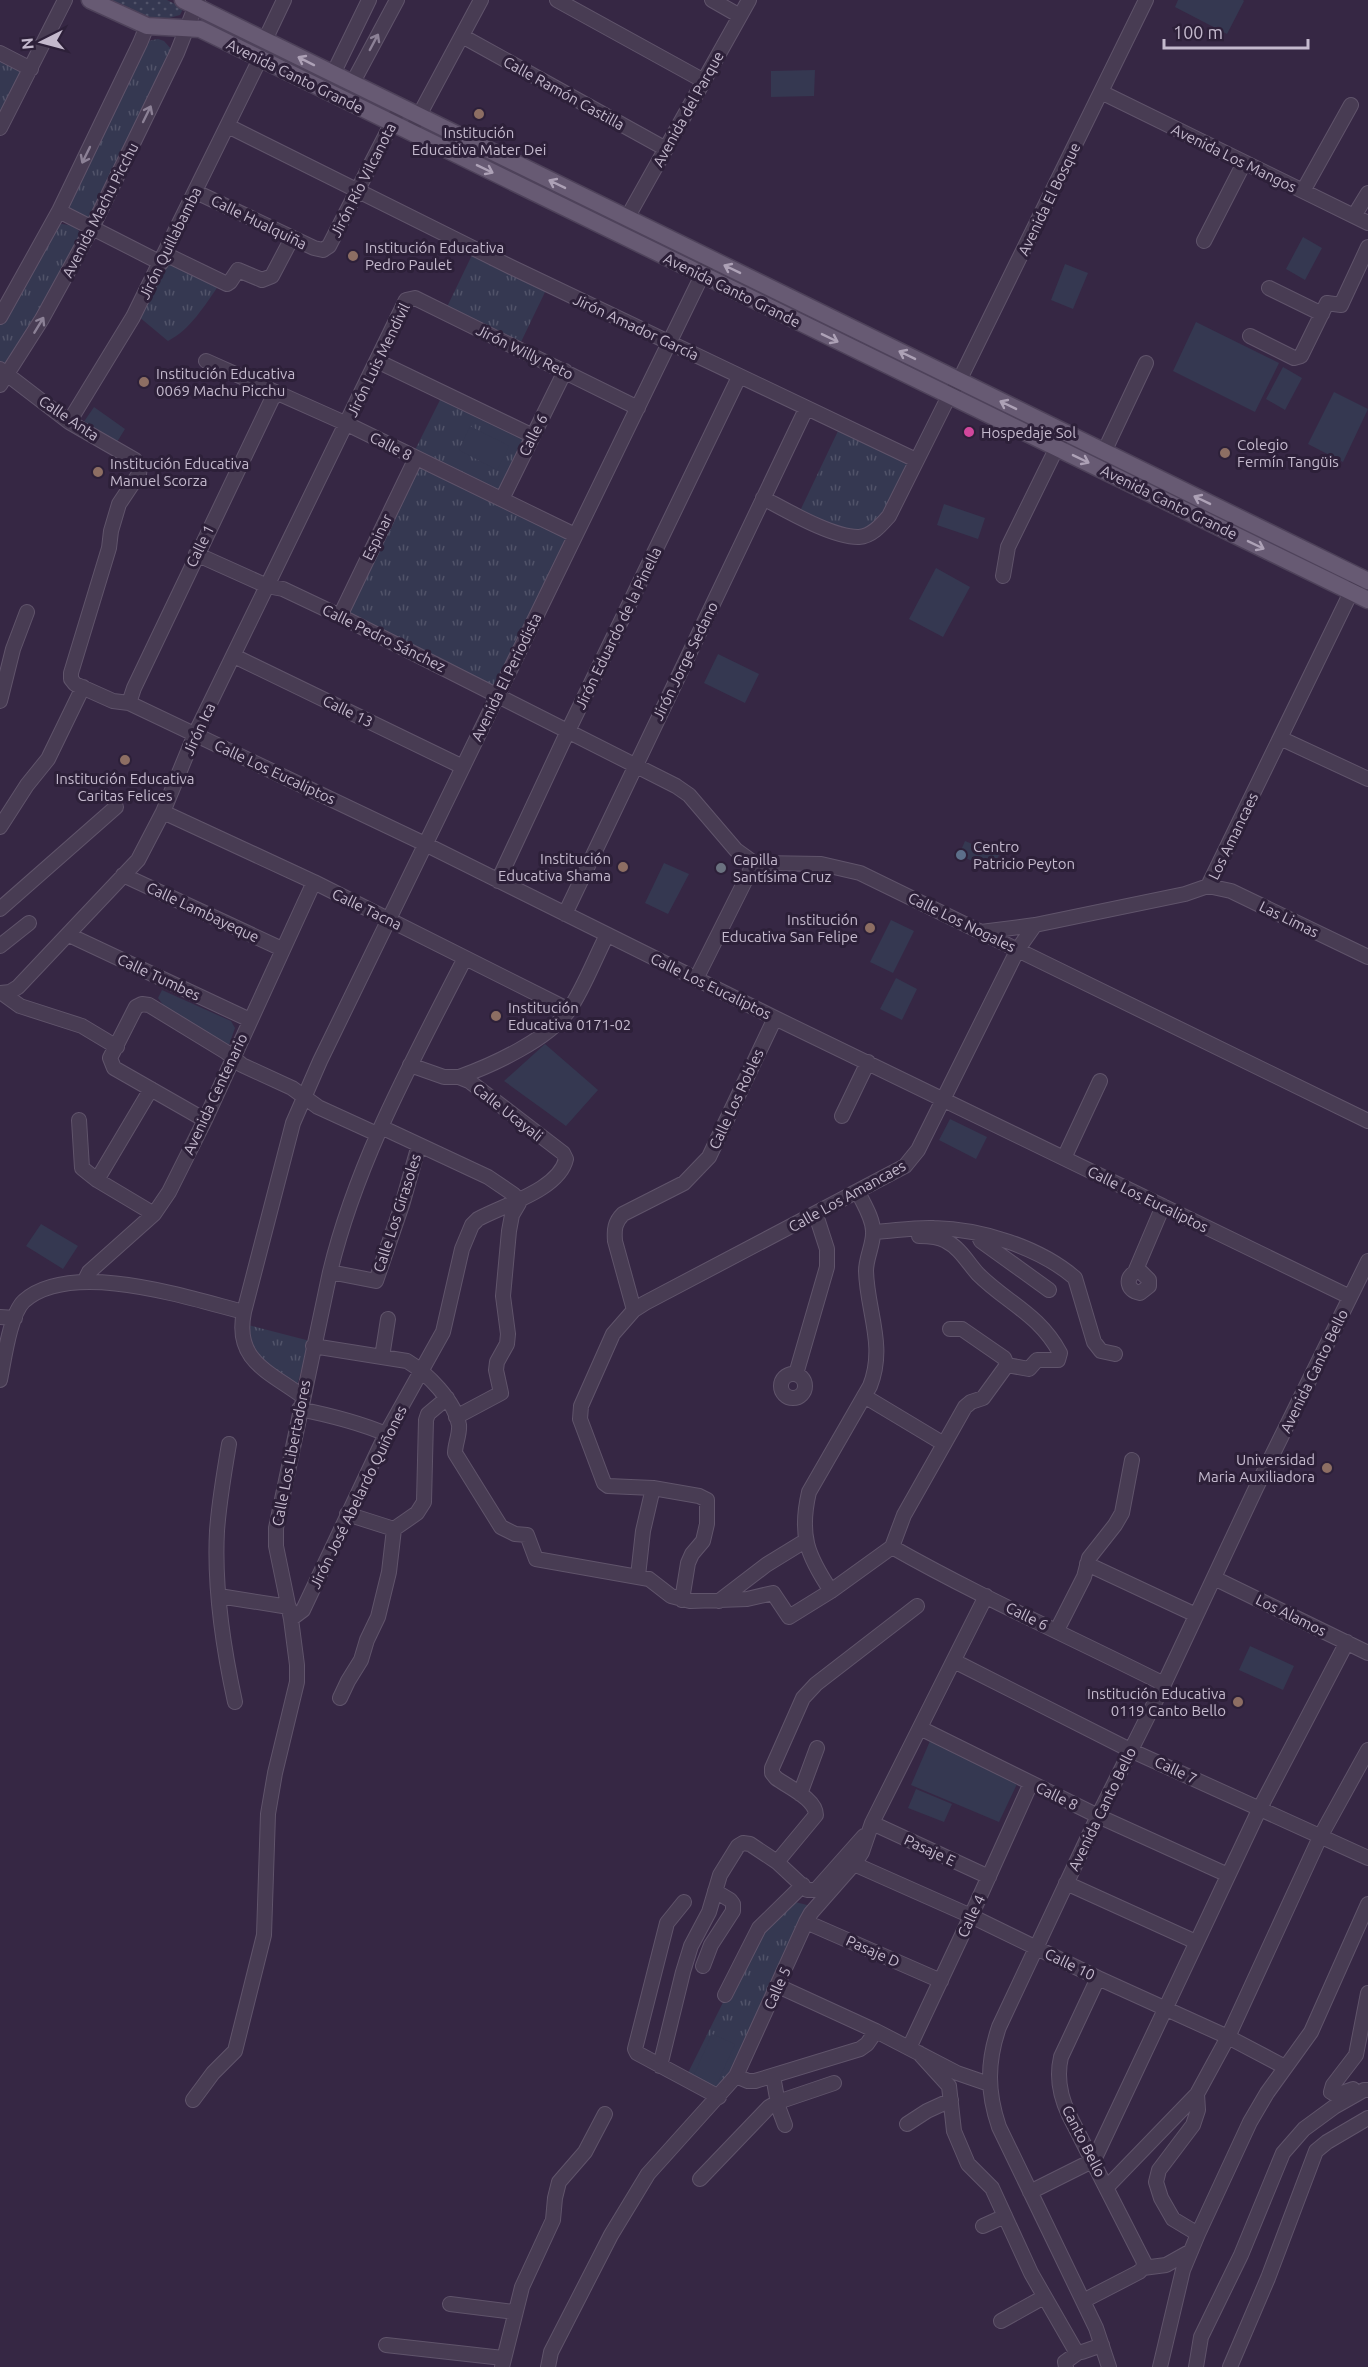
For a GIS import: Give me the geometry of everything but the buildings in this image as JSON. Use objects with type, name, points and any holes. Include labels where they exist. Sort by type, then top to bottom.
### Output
[{"type":"main road","name":"Avenida Canto Grande","points":[[90,0],[147,26],[200,29],[949,396],[1060,440],[1104,452],[1363,579]]},
{"type":"main road","name":"Avenida Canto Grande","points":[[192,2],[352,84],[959,381],[1060,440],[1368,600]]},
{"type":"main road","points":[[232,45],[238,27]]},
{"type":"street","points":[[0,128],[65,0]]},
{"type":"street","points":[[265,40],[284,0]]},
{"type":"street","points":[[333,74],[369,0]]},
{"type":"street","points":[[352,84],[397,0]]},
{"type":"street","points":[[409,132],[482,0]]},
{"type":"street","points":[[557,0],[704,81]]},
{"type":"street","points":[[712,0],[740,16]]},
{"type":"street","name":"Avenida del Parque","points":[[627,218],[749,0]]},
{"type":"street","name":"Avenida El Bosque","points":[[763,498],[843,535],[861,537],[877,530],[889,516],[949,396],[959,381],[1146,0]]},
{"type":"street","name":"Avenida Machu Picchu","points":[[3,376],[42,319],[92,228],[177,53],[192,2]]},
{"type":"street","points":[[0,317],[59,211],[147,26]]},
{"type":"street","name":"Calle Ramón Castilla","points":[[462,36],[666,149]]},
{"type":"street","points":[[0,53],[31,69]]},
{"type":"street","name":"Jirón Quillabamba","points":[[69,422],[133,317],[260,59]]},
{"type":"street","name":"Avenida Los Mangos","points":[[1101,92],[1368,223]]},
{"type":"street","points":[[1303,191],[1351,105]]},
{"type":"street","name":"Jirón Río Vilcanota","points":[[323,250],[329,246],[400,107]]},
{"type":"street","name":"Jirón Amador García","points":[[228,126],[358,189],[475,250],[916,460]]},
{"type":"street","points":[[1204,241],[1244,163]]},
{"type":"street","name":"Calle Hualquiña","points":[[196,192],[292,238],[323,250]]},
{"type":"street","points":[[1354,216],[1368,193]]},
{"type":"street","points":[[59,211],[163,259],[227,284],[238,270],[262,280],[272,276],[292,238]]},
{"type":"street","points":[[1250,336],[1298,358],[1301,356],[1327,303],[1341,305],[1368,247]]},
{"type":"street","name":"Avenida El Periodista","points":[[301,1402],[247,1353],[241,1332],[244,1312],[294,1123],[304,1097],[425,844],[710,258]]},
{"type":"street","points":[[1269,288],[1322,314]]},
{"type":"street","name":"Jirón Luis Mendivil","points":[[347,424],[406,300],[411,297]]},
{"type":"street","name":"Jirón Willy Reto","points":[[411,297],[638,408]]},
{"type":"street","name":"Calle 8","points":[[206,361],[347,424],[575,535]]},
{"type":"street","points":[[377,361],[533,436]]},
{"type":"street","points":[[1104,452],[1146,363]]},
{"type":"street","name":"Calle 6","points":[[501,499],[565,371]]},
{"type":"street","name":"Calle Anta","points":[[3,376],[69,422],[135,459],[140,466],[139,474],[119,504],[111,531],[109,548],[71,673],[77,683]]},
{"type":"street","name":"Jirón Eduardo de la Pinella","points":[[498,881],[739,377]]},
{"type":"street","name":"Calle 1","points":[[129,703],[196,554],[272,399],[277,394]]},
{"type":"street","name":"Jirón Jorge Sedano","points":[[565,914],[806,409]]},
{"type":"street","name":"Jirón Ica","points":[[1,993],[18,987],[138,860],[163,812],[195,735],[347,424]]},
{"type":"street","points":[[1004,576],[1008,547],[1060,440]]},
{"type":"street","name":"Espinar","points":[[340,616],[416,458]]},
{"type":"street","name":"Calle Pedro Sánchez","points":[[196,554],[267,586],[283,589],[340,616],[568,731]]},
{"type":"street","name":"Los Amancaes","points":[[981,932],[1035,925],[1185,894],[1208,886],[1351,592],[1363,579]]},
{"type":"street","points":[[0,701],[13,649],[27,612]]},
{"type":"street","name":"Calle 13","points":[[234,656],[463,766]]},
{"type":"street","points":[[0,826],[27,785],[48,759],[77,683]]},
{"type":"street","name":"Calle Los Eucaliptos","points":[[77,683],[113,701],[129,703],[425,844],[775,1018],[1350,1297]]},
{"type":"street","points":[[568,731],[676,786],[689,795],[736,850],[754,863],[696,979]]},
{"type":"street","points":[[1280,738],[1368,779]]},
{"type":"street","points":[[0,909],[116,807]]},
{"type":"street","name":"Calle Tacna","points":[[163,812],[314,882],[569,1010]]},
{"type":"street","name":"Calle Los Nogales","points":[[754,863],[805,863],[842,867],[904,893],[1368,1121]]},
{"type":"street","name":"Calle Lambayeque","points":[[123,875],[282,949]]},
{"type":"street","name":"Avenida Centenario","points":[[84,1282],[89,1272],[154,1214],[169,1192],[206,1120],[314,882]]},
{"type":"street","name":"Las Limas","points":[[1208,886],[1231,891],[1368,957]]},
{"type":"street","points":[[0,946],[29,923]]},
{"type":"street","name":"Calle Los Amancaes","points":[[653,1488],[608,1486],[604,1483],[580,1419],[581,1406],[586,1392],[600,1368],[613,1334],[634,1310],[816,1215],[897,1171],[912,1159],[944,1100],[1018,949],[1035,925]]},
{"type":"street","name":"Calle Tumbes","points":[[69,935],[250,1020]]},
{"type":"street","points":[[459,1077],[489,1065],[527,1045],[556,1023],[569,1010],[607,935]]},
{"type":"street","name":"Calle Los Libertadores","points":[[192,2100],[213,2073],[235,2051],[264,1935],[268,1814],[277,1764],[297,1682],[290,1613],[276,1546],[276,1528],[330,1272],[339,1235],[379,1130],[465,958]]},
{"type":"street","points":[[1,993],[20,1006],[82,1026],[117,1047]]},
{"type":"street","points":[[206,1120],[114,1068],[111,1064],[110,1058],[136,1007],[142,1004],[149,1005],[242,1065],[292,1088],[318,1107],[419,1145],[488,1177],[519,1200],[508,1231],[503,1296],[508,1334],[507,1344],[497,1362],[496,1370],[501,1393],[456,1417]]},
{"type":"street","name":"Calle Los Robles","points":[[634,1310],[615,1240],[614,1230],[617,1220],[623,1214],[684,1183],[709,1157],[775,1018]]},
{"type":"street","points":[[842,1116],[868,1062]]},
{"type":"street","name":"Calle Ucayali","points":[[410,1065],[444,1077],[459,1077],[478,1088],[563,1153],[566,1159]]},
{"type":"street","points":[[1064,1158],[1100,1081]]},
{"type":"street","points":[[97,1180],[151,1089]]},
{"type":"street","points":[[79,1120],[81,1165],[97,1180],[154,1214]]},
{"type":"street","name":"Calle Los Girasoles","points":[[330,1272],[376,1281],[402,1205],[419,1145]]},
{"type":"street","name":"Jirón José Abelardo Quiñones","points":[[290,1613],[303,1610],[386,1434],[443,1332],[462,1249],[472,1225],[478,1219],[552,1182],[565,1166],[566,1159]]},
{"type":"street","points":[[831,1591],[814,1564],[805,1541],[804,1512],[809,1492],[876,1371],[876,1334],[866,1276],[866,1264],[873,1236],[858,1192]]},
{"type":"street","points":[[1136,1272],[1162,1206]]},
{"type":"street","points":[[796,1374],[827,1267],[827,1249],[816,1215]]},
{"type":"street","points":[[873,1236],[933,1228],[998,1238],[1024,1247],[1071,1274],[1077,1282],[1094,1342],[1101,1351],[1115,1354]]},
{"type":"street","points":[[978,1235],[981,1242],[1048,1290]]},
{"type":"street","points":[[873,1236],[918,1236],[946,1240],[980,1275],[1037,1320],[1060,1353],[1058,1360],[1037,1360],[1026,1370],[1007,1365]]},
{"type":"street","name":"Avenida Canto Bello","points":[[1109,2367],[1083,2301],[999,2127],[988,2084],[990,2059],[997,2035],[1066,1883],[1368,1261]]},
{"type":"street","points":[[0,1380],[15,1318],[23,1302],[48,1287],[84,1282],[133,1285],[244,1312]]},
{"type":"street","points":[[0,1317],[15,1318]]},
{"type":"street","points":[[382,1358],[388,1319]]},
{"type":"street","points":[[950,1329],[958,1327],[962,1329],[1004,1358],[1007,1365]]},
{"type":"street","points":[[313,1346],[407,1361],[422,1372],[447,1398],[456,1417],[459,1430],[455,1453],[459,1460],[501,1527],[529,1538],[536,1559],[649,1579],[671,1596],[682,1600],[747,1599],[773,1593],[789,1617],[831,1591],[892,1547],[904,1515],[965,1407],[983,1398],[1007,1365]]},
{"type":"street","points":[[864,1396],[944,1444]]},
{"type":"street","points":[[340,1698],[362,1660],[367,1640],[378,1617],[389,1572],[394,1529],[422,1508],[426,1420],[429,1414],[447,1398]]},
{"type":"street","points":[[301,1402],[330,1415],[366,1425],[386,1434]]},
{"type":"street","points":[[229,1444],[217,1533],[219,1596],[235,1702]]},
{"type":"street","points":[[1057,1630],[1084,1577],[1093,1552],[1122,1513],[1132,1460]]},
{"type":"street","points":[[638,1576],[643,1531],[653,1488],[699,1496],[707,1500],[707,1524],[703,1541],[688,1563],[682,1600]]},
{"type":"street","points":[[347,1514],[394,1529]]},
{"type":"street","points":[[719,1601],[766,1565],[805,1541]]},
{"type":"street","name":"Calle 6","points":[[892,1547],[954,1582],[1164,1683]]},
{"type":"street","points":[[1087,1564],[1196,1615]]},
{"type":"street","name":"Los Alamos","points":[[1214,1578],[1368,1653]]},
{"type":"street","points":[[219,1596],[290,1613]]},
{"type":"street","name":"Calle 5","points":[[548,2367],[551,2352],[611,2235],[648,2174],[736,2076],[806,1922],[862,1852],[869,1828],[986,1596]]},
{"type":"street","points":[[777,1862],[816,1815],[813,1805],[772,1773],[772,1768],[803,1698],[816,1684],[917,1606]]},
{"type":"street","points":[[1030,2192],[1094,2160],[1260,1808],[1347,1642]]},
{"type":"street","name":"Calle 7","points":[[954,1661],[1130,1750],[1368,1858]]},
{"type":"street","name":"Calle 8","points":[[920,1728],[1098,1816],[1228,1875]]},
{"type":"street","points":[[800,1794],[818,1748]]},
{"type":"street","points":[[1107,2187],[1197,2094],[1228,2037],[1320,1837],[1368,1750]]},
{"type":"street","name":"Calle 4","points":[[914,2050],[941,1981],[1031,1783]]},
{"type":"street","points":[[660,2066],[691,1946],[714,1899],[720,1875],[738,1846],[743,1843],[750,1844],[777,1862],[807,1890],[816,1890],[869,1828]]},
{"type":"street","name":"Pasaje E","points":[[869,1828],[989,1877]]},
{"type":"street","name":"Calle 10","points":[[854,1864],[971,1916],[1098,1978],[1228,2037],[1285,2067]]},
{"type":"street","points":[[1066,1883],[1196,1942]]},
{"type":"street","points":[[725,1995],[759,1928],[802,1885]]},
{"type":"street","points":[[703,1966],[711,1946],[734,1911],[730,1900],[715,1891]]},
{"type":"street","points":[[684,1902],[667,1923],[635,2049],[637,2053],[719,2097]]},
{"type":"street","points":[[1160,2367],[1180,2280],[1198,2234],[1250,2122],[1285,2067],[1311,2032],[1368,1904]]},
{"type":"street","name":"Pasaje D","points":[[806,1922],[941,1981]]},
{"type":"street","name":"Canto Bello","points":[[1098,1978],[1061,2057],[1058,2068],[1060,2092],[1144,2262],[1143,2268]]},
{"type":"street","points":[[778,1986],[876,2031],[957,2073],[988,2084]]},
{"type":"street","points":[[1366,2090],[1355,2089],[1336,2095],[1331,2092],[1333,2085],[1356,2055],[1368,1993]]},
{"type":"street","points":[[736,2076],[755,2081],[860,2049],[867,2044],[876,2031]]},
{"type":"street","points":[[914,2050],[946,2083],[951,2100],[954,2131],[968,2164],[992,2188],[1031,2273],[1074,2348],[1079,2352]]},
{"type":"street","points":[[773,2076],[785,2125]]},
{"type":"street","points":[[700,2179],[769,2108],[778,2102],[834,2083]]},
{"type":"street","points":[[1196,2367],[1202,2337],[1241,2255],[1283,2153],[1304,2129],[1334,2107],[1366,2090]]},
{"type":"street","points":[[1197,2094],[1198,2110],[1193,2125],[1159,2170],[1156,2182],[1161,2198],[1173,2219],[1198,2234]]},
{"type":"street","points":[[907,2124],[927,2111],[951,2100]]},
{"type":"street","points":[[386,2344],[503,2362],[522,2287],[553,2220],[555,2198],[560,2182],[585,2152],[605,2114]]},
{"type":"street","points":[[1230,2367],[1268,2278],[1316,2151],[1362,2119],[1368,2118]]},
{"type":"street","points":[[983,2226],[1005,2216]]},
{"type":"street","points":[[1083,2301],[1143,2268],[1166,2265],[1191,2250]]},
{"type":"street","points":[[1001,2321],[1044,2297]]},
{"type":"street","points":[[450,2304],[514,2312]]},
{"type":"street","points":[[1066,2367],[1065,2362],[1079,2352],[1102,2345]]},
{"type":"green space","points":[[98,0],[167,0],[181,7],[182,11],[180,15],[151,23]]},
{"type":"green space","points":[[1178,0],[1244,1],[1227,34],[1175,7]]},
{"type":"green space","points":[[158,39],[164,41],[171,49],[93,217],[76,218],[67,207],[148,41]]},
{"type":"green space","points":[[0,60],[23,71],[0,116]]},
{"type":"green space","points":[[815,70],[814,96],[771,97],[771,71]]},
{"type":"green space","points":[[418,124],[698,261],[696,266],[416,131]]},
{"type":"green space","points":[[62,224],[74,227],[82,235],[11,362],[0,364],[0,322],[55,226]]},
{"type":"green space","points":[[1303,237],[1322,248],[1305,280],[1286,269]]},
{"type":"green space","points":[[472,255],[546,290],[520,344],[447,307]]},
{"type":"green space","points":[[169,259],[219,285],[190,324],[168,341],[138,316]]},
{"type":"green space","points":[[1065,264],[1088,273],[1073,309],[1051,300]]},
{"type":"green space","points":[[1196,322],[1279,363],[1255,412],[1173,371]]},
{"type":"green space","points":[[1283,367],[1302,378],[1285,410],[1266,399]]},
{"type":"green space","points":[[1334,392],[1368,409],[1343,462],[1308,444]]},
{"type":"green space","points":[[441,398],[526,439],[499,492],[415,450]]},
{"type":"green space","points":[[94,407],[125,429],[114,447],[83,423]]},
{"type":"green space","points":[[470,426],[509,446],[497,470],[459,450]]},
{"type":"green space","points":[[838,431],[909,464],[893,499],[877,522],[856,533],[832,527],[800,511]]},
{"type":"green space","points":[[419,464],[568,537],[494,689],[346,615]]},
{"type":"green space","points":[[944,504],[985,518],[978,539],[937,525]]},
{"type":"green space","points":[[936,568],[970,587],[943,637],[909,619]]},
{"type":"green space","points":[[718,654],[759,674],[745,703],[704,683]]},
{"type":"green space","points":[[965,841],[999,855],[992,870],[959,855]]},
{"type":"green space","points":[[664,863],[689,874],[668,914],[645,903]]},
{"type":"green space","points":[[891,920],[914,931],[893,973],[870,962]]},
{"type":"green space","points":[[896,978],[917,989],[902,1020],[880,1009]]},
{"type":"green space","points":[[162,990],[231,1021],[235,1028],[229,1045],[166,1009],[158,998]]},
{"type":"green space","points":[[545,1044],[598,1090],[566,1126],[504,1081]]},
{"type":"green space","points":[[950,1119],[987,1137],[976,1159],[939,1140]]},
{"type":"green space","points":[[41,1224],[78,1246],[63,1269],[26,1246]]},
{"type":"green space","points":[[248,1325],[310,1341],[297,1385],[271,1368],[256,1354],[248,1336]]},
{"type":"green space","points":[[1250,1646],[1294,1666],[1283,1690],[1239,1670]]},
{"type":"green space","points":[[930,1741],[1017,1784],[999,1822],[911,1785]]},
{"type":"green space","points":[[916,1789],[952,1804],[944,1822],[908,1808]]},
{"type":"green space","points":[[791,1901],[811,1906],[732,2076],[715,2091],[687,2075],[758,1932]]},
{"type":"green space","points":[[712,2034],[735,2044],[715,2088],[694,2075]]},
{"type":"place","name":"Institución Educativa Mater Dei","points":[[479,114]]},
{"type":"place","name":"Institución Educativa Pedro Paulet","points":[[353,256]]},
{"type":"place","name":"Institución Educativa 0069 Machu Picchu","points":[[144,382]]},
{"type":"place","name":"Hospedaje Sol","points":[[969,432]]},
{"type":"place","name":"Colegio Fermín Tangüis","points":[[1225,453]]},
{"type":"place","name":"Institución Educativa Manuel Scorza","points":[[98,472]]},
{"type":"place","name":"Institución Educativa Caritas Felices","points":[[125,760]]},
{"type":"place","name":"Centro Patricio Peyton","points":[[961,855]]},
{"type":"place","name":"Institución Educativa Shama","points":[[623,867]]},
{"type":"place","name":"Capilla Santísima Cruz","points":[[721,868]]},
{"type":"place","name":"Institución Educativa San Felipe","points":[[870,928]]},
{"type":"place","name":"Institución Educativa 0171-02","points":[[496,1016]]},
{"type":"place","name":"Universidad Maria Auxiliadora","points":[[1327,1468]]},
{"type":"place","name":"Institución Educativa 0119 Canto Bello","points":[[1238,1702]]}]
